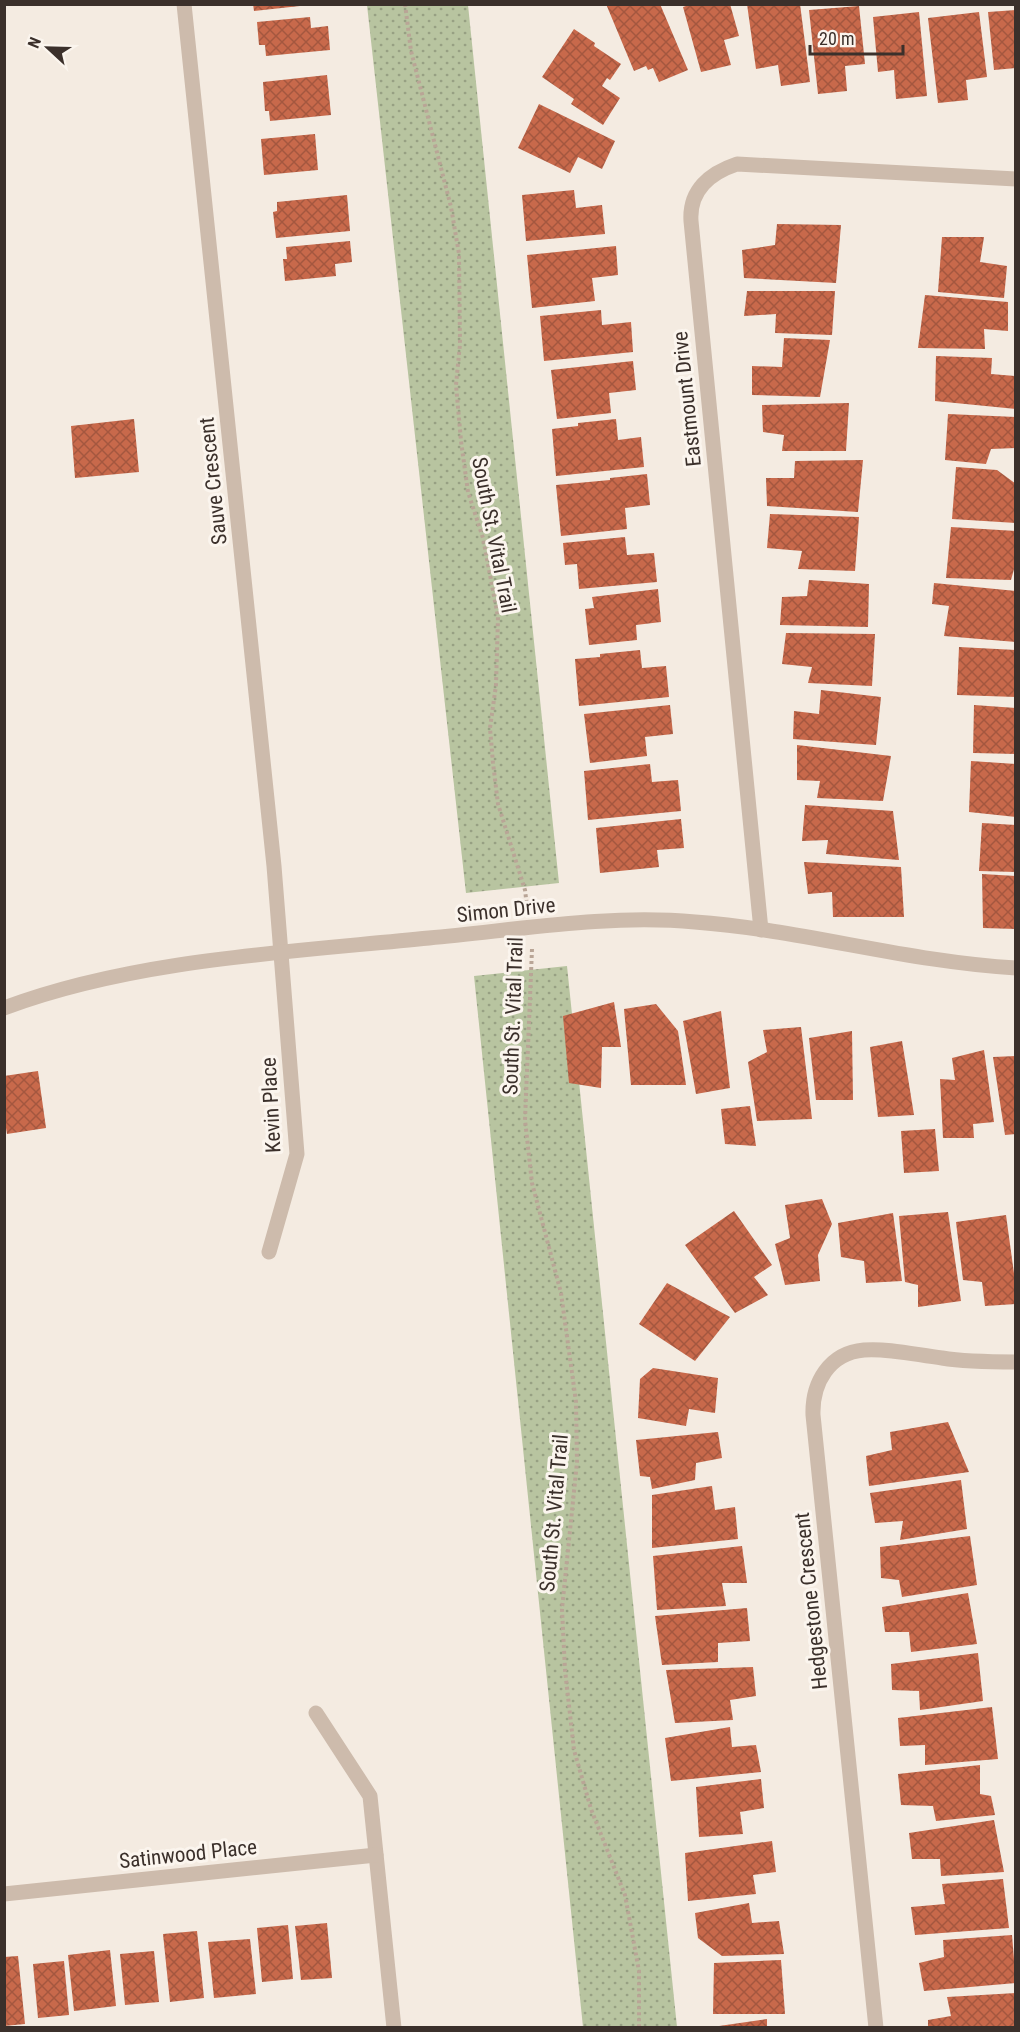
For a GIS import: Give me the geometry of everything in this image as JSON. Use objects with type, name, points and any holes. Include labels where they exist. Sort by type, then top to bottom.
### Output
[{"type":"street","name":"Sauve Crescent","points":[[184,4],[282,953]]},
{"type":"street","name":"Eastmount Drive","points":[[761,930],[690,212],[692,202],[701,187],[713,174],[737,164],[1016,179]]},
{"type":"street","name":"Simon Drive","points":[[4,1008],[48,994],[173,966],[627,919],[694,921],[946,961],[1016,968]]},
{"type":"street","name":"Kevin Place","points":[[269,1252],[297,1154],[282,953]]},
{"type":"street","name":"Hedgestone Crescent","points":[[876,2028],[813,1398],[819,1380],[828,1367],[840,1357],[857,1350],[968,1361],[1016,1362]]},
{"type":"street","points":[[316,1713],[370,1796],[394,2028]]},
{"type":"street","name":"Satinwood Place","points":[[4,1894],[376,1856]]},
{"type":"path","name":"South St. Vital Trail","points":[[405,4],[411,51],[451,207],[459,254],[460,344],[456,385],[461,441],[468,492],[483,537],[498,617],[496,685],[490,728],[493,763],[498,804],[525,890],[533,956],[525,1120],[532,1183],[561,1293],[576,1402],[578,1462],[562,1609],[565,1670],[574,1750],[591,1809],[625,1895],[639,1971],[639,2028]]},
{"type":"green space","points":[[367,5],[468,5],[559,883],[466,893]]},
{"type":"green space","points":[[567,966],[677,2027],[583,2027],[474,976]]},
{"type":"building","points":[[253,4],[300,4],[300,6],[254,11]]},
{"type":"building","points":[[606,4],[660,4],[688,70],[659,82],[653,68],[648,70],[646,66],[634,71]]},
{"type":"building","points":[[692,4],[730,4],[739,36],[724,40],[731,65],[701,72],[683,7]]},
{"type":"building","points":[[747,4],[800,4],[810,82],[781,86],[778,65],[756,69]]},
{"type":"building","points":[[859,6],[865,64],[845,66],[847,91],[818,94],[809,10]]},
{"type":"building","points":[[1016,10],[1016,68],[994,70],[988,12]]},
{"type":"building","points":[[919,12],[927,96],[896,99],[894,70],[878,72],[873,17]]},
{"type":"building","points":[[979,12],[987,77],[966,80],[968,100],[938,103],[928,18]]},
{"type":"building","points":[[310,17],[311,28],[328,26],[330,50],[266,56],[265,45],[259,45],[257,22]]},
{"type":"building","points":[[574,29],[621,64],[610,80],[607,78],[602,86],[620,98],[603,125],[571,104],[574,99],[542,77]]},
{"type":"building","points":[[327,75],[331,115],[270,121],[269,111],[265,111],[263,82]]},
{"type":"building","points":[[539,104],[615,141],[602,169],[578,157],[570,173],[518,148]]},
{"type":"building","points":[[315,134],[318,170],[264,175],[261,139]]},
{"type":"building","points":[[574,190],[576,208],[602,205],[605,234],[526,241],[522,195]]},
{"type":"building","points":[[347,195],[350,231],[276,238],[273,212],[277,211],[277,202]]},
{"type":"building","points":[[777,224],[841,225],[836,283],[744,278],[742,250],[775,245]]},
{"type":"building","points":[[942,237],[984,237],[980,262],[1007,266],[1004,298],[938,292]]},
{"type":"building","points":[[350,241],[352,262],[335,264],[336,276],[285,281],[283,259],[287,259],[286,247]]},
{"type":"building","points":[[616,246],[618,275],[592,278],[595,301],[532,308],[527,255]]},
{"type":"building","points":[[747,291],[835,291],[832,335],[775,333],[776,314],[744,316]]},
{"type":"building","points":[[925,295],[1008,302],[1008,331],[984,329],[985,349],[918,348]]},
{"type":"building","points":[[601,310],[602,325],[631,322],[633,352],[544,361],[540,316]]},
{"type":"building","points":[[784,338],[830,340],[820,397],[752,395],[752,366],[782,367]]},
{"type":"building","points":[[936,356],[992,358],[991,374],[1015,376],[1016,409],[935,401]]},
{"type":"building","points":[[633,361],[636,390],[609,393],[611,413],[557,419],[551,370]]},
{"type":"building","points":[[849,403],[846,451],[782,451],[784,435],[763,432],[762,405]]},
{"type":"building","points":[[948,414],[1016,417],[1016,448],[991,449],[986,464],[945,460]]},
{"type":"building","points":[[134,419],[139,472],[75,478],[71,426]]},
{"type":"building","points":[[616,419],[618,440],[641,437],[644,467],[556,476],[552,429],[578,426],[578,423]]},
{"type":"building","points":[[863,460],[858,512],[767,506],[766,478],[794,478],[795,461]]},
{"type":"building","points":[[956,467],[997,470],[1016,484],[1016,523],[952,519]]},
{"type":"building","points":[[647,474],[650,505],[625,508],[627,529],[561,536],[556,485]]},
{"type":"building","points":[[770,514],[859,517],[855,571],[798,569],[802,551],[767,548]]},
{"type":"building","points":[[951,527],[1016,531],[1016,562],[1011,580],[946,578]]},
{"type":"building","points":[[625,537],[627,555],[654,553],[657,582],[579,589],[577,564],[565,565],[563,543]]},
{"type":"building","points":[[809,580],[869,584],[868,627],[780,625],[782,597],[807,596]]},
{"type":"building","points":[[934,583],[1016,591],[1016,642],[944,636],[949,606],[932,604]]},
{"type":"building","points":[[658,589],[661,622],[636,625],[637,640],[589,645],[585,609],[594,608],[592,597]]},
{"type":"building","points":[[786,633],[875,634],[872,686],[808,683],[812,667],[782,664]]},
{"type":"building","points":[[959,647],[1016,650],[1016,697],[957,695]]},
{"type":"building","points":[[640,650],[642,668],[666,666],[669,697],[579,706],[575,659]]},
{"type":"building","points":[[821,690],[881,697],[876,745],[793,739],[794,711],[819,714]]},
{"type":"building","points":[[670,705],[673,734],[645,737],[647,756],[590,763],[584,714]]},
{"type":"building","points":[[974,705],[1016,708],[1016,754],[973,753]]},
{"type":"building","points":[[797,745],[891,756],[883,801],[817,798],[820,781],[797,780]]},
{"type":"building","points":[[971,761],[1016,764],[1016,817],[969,812]]},
{"type":"building","points":[[650,764],[652,782],[678,780],[681,811],[588,820],[584,771]]},
{"type":"building","points":[[805,805],[893,811],[899,860],[826,854],[828,840],[802,841]]},
{"type":"building","points":[[681,819],[684,848],[657,850],[659,867],[600,873],[596,828]]},
{"type":"building","points":[[982,823],[1016,825],[1016,872],[979,871]]},
{"type":"building","points":[[804,862],[901,867],[904,917],[833,917],[832,892],[808,894]]},
{"type":"building","points":[[982,874],[1016,876],[1016,929],[983,928]]},
{"type":"building","points":[[614,1002],[621,1047],[602,1047],[601,1088],[569,1083],[563,1016]]},
{"type":"building","points":[[656,1004],[678,1031],[686,1085],[631,1085],[624,1009]]},
{"type":"building","points":[[721,1011],[730,1088],[696,1094],[683,1021]]},
{"type":"building","points":[[801,1027],[812,1119],[757,1121],[748,1062],[767,1052],[763,1030]]},
{"type":"building","points":[[852,1031],[853,1100],[816,1100],[809,1038]]},
{"type":"building","points":[[902,1041],[914,1115],[878,1117],[870,1047]]},
{"type":"building","points":[[984,1050],[994,1122],[973,1124],[974,1138],[943,1138],[940,1079],[955,1080],[952,1058]]},
{"type":"building","points":[[1016,1056],[1016,1134],[1005,1135],[993,1057]]},
{"type":"building","points":[[38,1071],[46,1128],[7,1134],[4,1116],[4,1076]]},
{"type":"building","points":[[750,1106],[756,1146],[725,1144],[721,1109]]},
{"type":"building","points":[[935,1129],[939,1171],[904,1173],[901,1131]]},
{"type":"building","points":[[822,1199],[832,1224],[818,1255],[820,1281],[785,1285],[775,1244],[790,1238],[785,1205]]},
{"type":"building","points":[[734,1211],[772,1265],[754,1277],[768,1295],[735,1313],[685,1245]]},
{"type":"building","points":[[948,1212],[961,1301],[918,1307],[918,1285],[905,1282],[899,1216]]},
{"type":"building","points":[[893,1213],[902,1281],[866,1283],[864,1261],[841,1257],[838,1223]]},
{"type":"building","points":[[1006,1215],[1016,1304],[985,1306],[982,1282],[963,1280],[956,1222]]},
{"type":"building","points":[[667,1283],[730,1317],[695,1361],[639,1324]]},
{"type":"building","points":[[653,1368],[718,1378],[715,1413],[689,1409],[686,1426],[638,1418],[640,1379]]},
{"type":"building","points":[[948,1422],[969,1472],[869,1486],[866,1456],[892,1450],[890,1432]]},
{"type":"building","points":[[718,1432],[722,1458],[696,1463],[695,1480],[652,1489],[650,1477],[640,1476],[636,1440]]},
{"type":"building","points":[[961,1480],[967,1529],[900,1540],[903,1521],[875,1523],[870,1493]]},
{"type":"building","points":[[712,1486],[715,1510],[735,1507],[738,1539],[652,1548],[652,1495]]},
{"type":"building","points":[[970,1536],[977,1585],[902,1597],[899,1580],[881,1578],[880,1547]]},
{"type":"building","points":[[742,1546],[747,1583],[722,1583],[726,1606],[657,1610],[653,1556]]},
{"type":"building","points":[[968,1593],[977,1644],[911,1652],[909,1632],[885,1632],[882,1607]]},
{"type":"building","points":[[747,1608],[750,1641],[718,1643],[718,1662],[662,1665],[655,1616]]},
{"type":"building","points":[[978,1653],[983,1701],[920,1710],[919,1691],[892,1690],[891,1664]]},
{"type":"building","points":[[753,1667],[756,1696],[730,1700],[733,1720],[675,1723],[666,1670]]},
{"type":"building","points":[[992,1707],[998,1759],[925,1765],[925,1745],[900,1746],[898,1718]]},
{"type":"building","points":[[730,1727],[732,1747],[756,1745],[761,1772],[671,1781],[665,1738]]},
{"type":"building","points":[[980,1765],[980,1794],[991,1796],[995,1815],[936,1821],[933,1806],[901,1805],[898,1774]]},
{"type":"building","points":[[761,1779],[764,1808],[740,1812],[743,1834],[699,1837],[696,1787]]},
{"type":"building","points":[[994,1820],[1004,1872],[941,1876],[940,1859],[912,1859],[909,1833]]},
{"type":"building","points":[[772,1841],[776,1872],[753,1875],[756,1894],[688,1901],[685,1853]]},
{"type":"building","points":[[1003,1879],[1009,1928],[915,1935],[911,1907],[945,1904],[942,1884]]},
{"type":"building","points":[[749,1903],[752,1923],[779,1921],[784,1954],[722,1956],[698,1938],[695,1913]]},
{"type":"building","points":[[327,1923],[332,1978],[301,1980],[295,1926]]},
{"type":"building","points":[[288,1925],[293,1979],[262,1982],[257,1928]]},
{"type":"building","points":[[197,1931],[204,1998],[170,2002],[163,1934]]},
{"type":"building","points":[[1012,1935],[1016,1983],[924,1991],[919,1963],[944,1957],[943,1940]]},
{"type":"building","points":[[250,1939],[256,1994],[214,1998],[208,1942]]},
{"type":"building","points":[[110,1950],[116,2006],[74,2011],[68,1955]]},
{"type":"building","points":[[154,1951],[159,2002],[125,2005],[120,1954]]},
{"type":"building","points":[[18,1956],[25,2024],[4,2026],[4,1957]]},
{"type":"building","points":[[781,1960],[785,2014],[713,2014],[714,1963]]},
{"type":"building","points":[[64,1961],[69,2015],[38,2018],[33,1964]]},
{"type":"building","points":[[1016,1993],[1016,2028],[928,2028],[928,2020],[951,2016],[947,1997]]},
{"type":"building","points":[[767,2019],[767,2028],[719,2028],[719,2026]]}]
